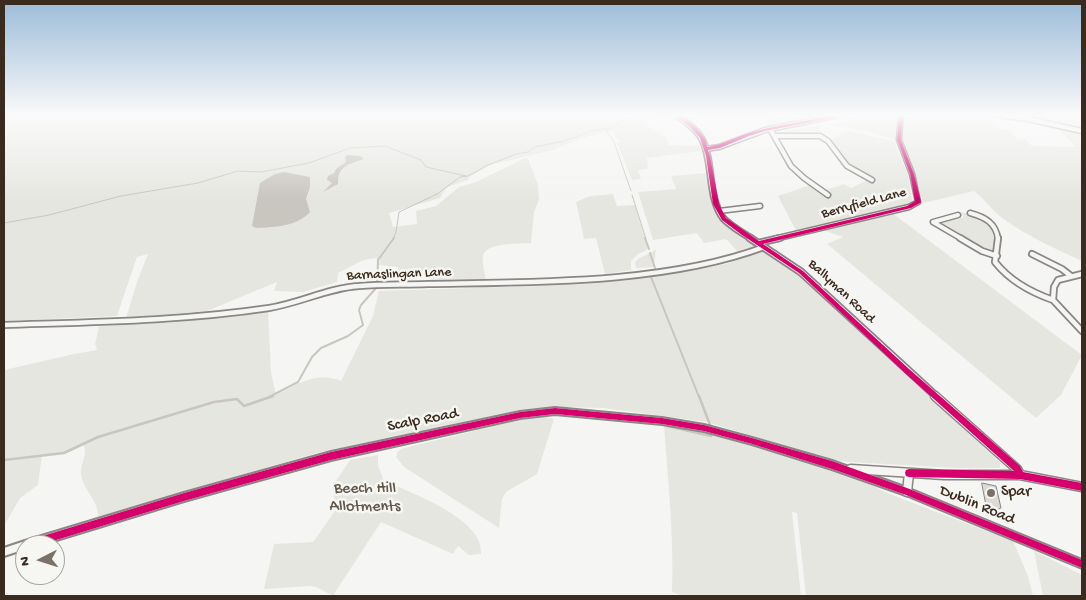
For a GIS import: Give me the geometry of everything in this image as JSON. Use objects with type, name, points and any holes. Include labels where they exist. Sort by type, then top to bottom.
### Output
[{"type":"main road","name":"Scalp Road","points":[[59,535],[184,497],[331,456],[541,412],[606,414],[704,428],[832,465]]},
{"type":"main road","name":"Dublin Road","points":[[832,465],[907,492],[1082,564]]},
{"type":"street","points":[[703,143],[706,149],[719,211],[760,206]]},
{"type":"street","points":[[706,149],[719,148],[729,143]]},
{"type":"street","points":[[780,143],[791,166],[806,180],[828,195]]},
{"type":"street","points":[[830,143],[847,166],[872,180]]},
{"type":"street","name":"Berryfield Lane","points":[[761,245],[908,207],[918,202],[912,174],[900,143]]},
{"type":"street","name":"Ballyman Road","points":[[719,211],[733,226],[802,272],[907,371],[1016,469],[1020,475]]},
{"type":"street","points":[[970,213],[979,214],[988,219],[998,232],[1000,239],[995,262],[1012,280],[1053,300],[1082,331]]},
{"type":"street","points":[[958,215],[933,222],[982,251],[997,256]]},
{"type":"street","name":"Barnaslingan Lane","points":[[4,325],[115,322],[218,314],[280,306],[337,289],[573,280],[652,272],[739,258],[761,245]]},
{"type":"street","points":[[1032,254],[1062,269],[1071,276]]},
{"type":"street","points":[[1053,300],[1054,287],[1058,280],[1082,274]]},
{"type":"street","points":[[832,465],[862,471],[1020,475],[1082,487]]},
{"type":"street","points":[[907,492],[909,473]]},
{"type":"green space","points":[[4,143],[570,143],[553,150],[490,165],[469,177],[468,180],[447,187],[440,198],[389,213],[393,227],[417,224],[416,211],[436,206],[459,187],[476,182],[527,157],[538,184],[539,199],[534,212],[531,243],[496,246],[485,251],[483,265],[486,281],[431,282],[430,275],[399,272],[398,267],[379,265],[380,259],[375,258],[359,262],[338,273],[337,282],[303,292],[274,291],[277,282],[207,311],[126,318],[148,254],[137,257],[117,316],[4,321]]},
{"type":"green space","points":[[617,143],[668,143],[669,145],[699,146],[701,151],[647,158],[648,169],[638,170],[641,179],[632,180]]},
{"type":"green space","points":[[831,143],[895,143],[908,175],[912,200],[914,202],[796,231],[778,196],[810,185],[823,191],[844,184],[851,188],[868,180],[879,185],[849,166]]},
{"type":"green space","points":[[904,143],[1029,143],[1032,146],[1076,147],[1072,143],[1082,143],[1082,261],[1014,226],[993,210],[974,191],[923,203],[915,173]]},
{"type":"green space","points":[[706,173],[712,200],[720,216],[755,246],[738,252],[726,239],[704,243],[697,233],[653,240],[638,192],[676,189],[671,176]]},
{"type":"green space","points":[[613,194],[617,206],[635,205],[648,248],[631,261],[631,270],[605,274],[596,238],[584,239],[576,202],[590,196]]},
{"type":"green space","points":[[961,212],[987,223],[995,237],[994,252],[984,250],[939,225],[937,222],[956,217],[964,218]]},
{"type":"green space","points":[[892,213],[1082,355],[1061,395],[1036,418],[827,244],[843,237],[820,229]]},
{"type":"green space","points":[[656,249],[654,267],[636,268],[635,262],[637,260]]},
{"type":"green space","points":[[762,251],[769,253],[790,267],[1000,462],[1000,468],[956,468],[828,459],[707,422],[603,408],[557,407],[503,414],[317,453],[98,517],[96,506],[82,480],[81,474],[85,455],[83,444],[64,453],[42,455],[38,485],[20,498],[4,526],[4,370],[97,350],[95,344],[99,326],[178,322],[268,310],[271,372],[276,395],[299,383],[315,378],[324,377],[341,381],[373,316],[379,291],[535,286],[647,276],[726,264]]},
{"type":"green space","points":[[541,416],[554,419],[537,474],[506,492],[502,499],[499,528],[404,467],[396,457],[398,451],[404,448],[474,431],[485,426]]},
{"type":"green space","points":[[664,425],[696,430],[754,445],[852,475],[887,493],[1013,541],[1028,576],[1033,596],[806,596],[797,513],[792,512],[801,596],[684,596],[672,592],[671,529]]},
{"type":"green space","name":"Beech Hill Allotments","points":[[378,455],[378,465],[384,481],[444,508],[459,518],[471,529],[479,541],[481,554],[469,555],[458,546],[453,554],[381,522],[334,594],[337,596],[311,586],[264,589],[274,544],[313,542],[340,504],[335,500],[332,487],[350,460]]},
{"type":"green space","points":[[1034,551],[1082,575],[1082,596],[1043,596]]},
{"type":"shaded area","points":[[347,155],[360,156],[364,159],[353,162],[342,169],[338,178],[338,184],[323,192],[332,183],[327,180],[328,176],[346,162],[345,157]]},
{"type":"shaded area","points":[[284,172],[310,177],[310,187],[306,199],[310,212],[298,221],[284,225],[256,228],[252,226],[260,183],[275,174]]},
{"type":"building","name":"Spar","points":[[982,483],[996,486],[1001,508],[993,511],[987,509]]},
{"type":"waterway","points":[[393,239],[399,212],[437,194],[460,177],[468,176],[488,165],[516,154],[528,152],[535,147],[554,143]]},
{"type":"waterway","points":[[614,143],[631,191]]},
{"type":"waterway","points":[[4,223],[49,215],[121,196],[198,183],[238,171],[261,172],[309,163],[350,148],[385,146],[421,160],[426,167],[466,176]]},
{"type":"waterway","points":[[632,195],[646,239]]},
{"type":"waterway","points":[[269,397],[298,382],[312,357],[321,348],[348,336],[363,325],[359,310],[361,305],[377,287],[378,260],[394,238]]},
{"type":"waterway","points":[[645,238],[649,249]]},
{"type":"waterway","points":[[650,253],[655,268]]},
{"type":"waterway","points":[[651,277],[699,397]]},
{"type":"waterway","points":[[4,460],[64,453],[98,437],[214,402],[237,399],[244,406],[273,396]]},
{"type":"waterway","points":[[699,396],[710,425]]},
{"type":"waterway","points":[[667,426],[711,436]]},
{"type":"cycle path","points":[[704,143],[708,156],[716,204],[724,219],[801,272],[907,371],[1017,469],[1020,475]]},
{"type":"cycle path","points":[[706,149],[729,143]]},
{"type":"cycle path","points":[[758,243],[909,207],[918,202],[912,174],[900,143]]},
{"type":"cycle path","points":[[59,535],[184,497],[331,456],[520,415],[555,411],[662,421],[704,428],[752,441],[832,465],[907,492],[1082,564]]},
{"type":"cycle path","points":[[909,473],[1020,475],[1082,487]]},
{"type":"place","name":"Spar","points":[[991,493]]}]
